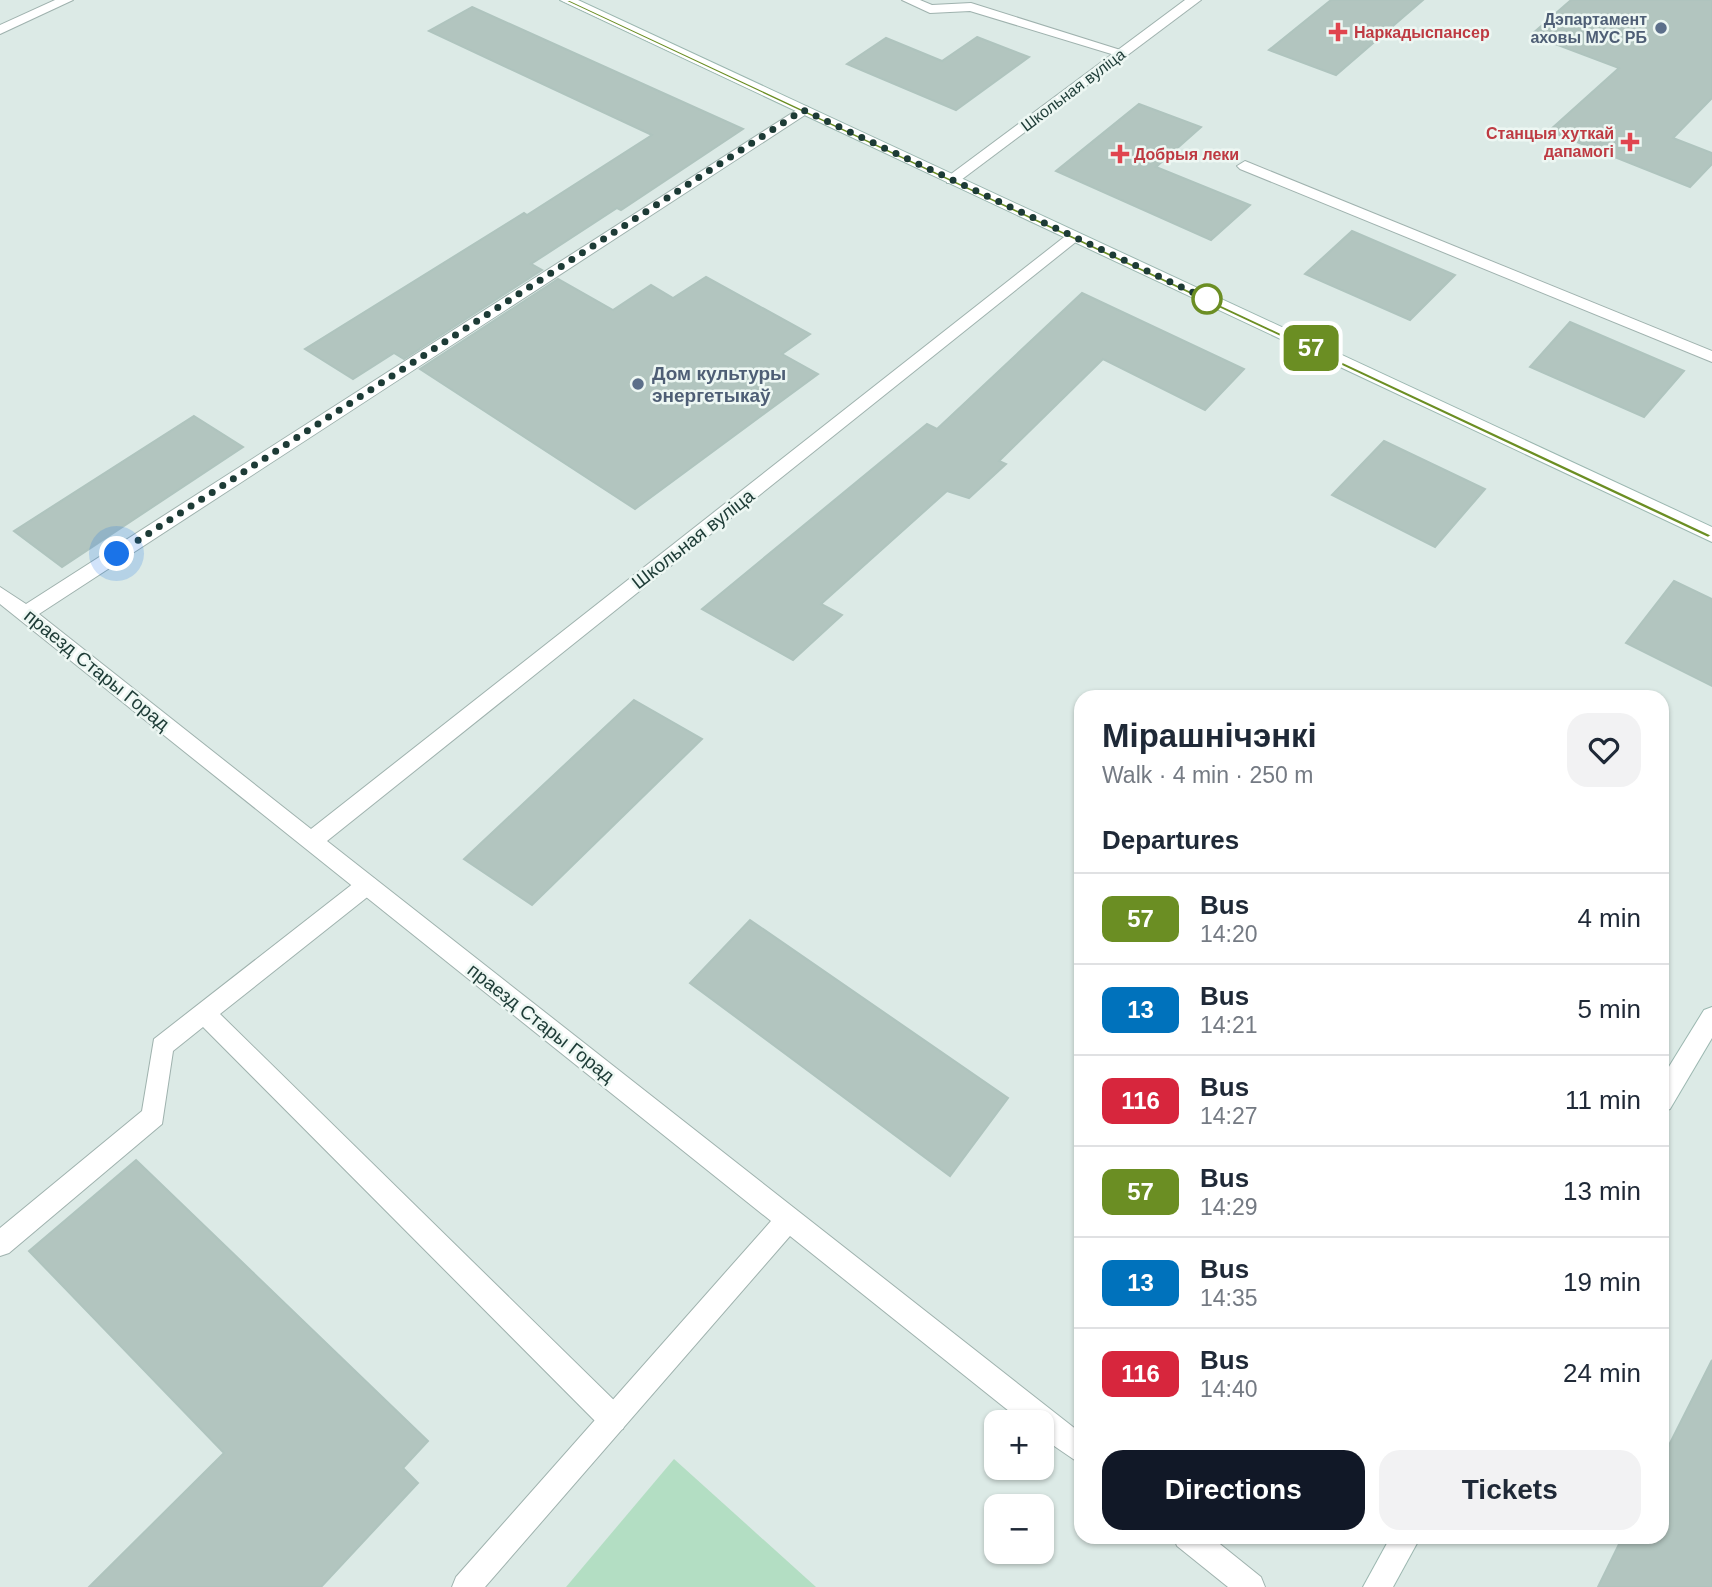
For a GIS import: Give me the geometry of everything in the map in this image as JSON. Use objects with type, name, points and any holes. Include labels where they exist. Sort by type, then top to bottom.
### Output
[{"type":"street","points":[[0,30],[66,0]]},
{"type":"street","points":[[567,0],[1712,536]]},
{"type":"street","points":[[909,0],[930,9],[971,7],[1123,53]]},
{"type":"street","name":"Школьная вуліца","points":[[952,180],[1194,0]]},
{"type":"street","points":[[25,614],[803,110]]},
{"type":"street","points":[[1245,166],[1712,357]]},
{"type":"street","name":"Школьная вуліца","points":[[311,841],[1074,237]]},
{"type":"street","name":"праезд Стары Горад","points":[[0,594],[1074,1446]]},
{"type":"street","points":[[0,1244],[153,1116],[162,1046],[367,885]]},
{"type":"street","points":[[204,1013],[613,1419]]},
{"type":"street","points":[[1669,1089],[1712,1017]]},
{"type":"street","points":[[467,1587],[789,1219]]},
{"type":"street","points":[[1197,1544],[1251,1587]]},
{"type":"street","points":[[1377,1587],[1402,1544]]},
{"type":"green space","points":[[674,1459],[816,1587],[566,1587]]},
{"type":"building","name":"Наркадыспансер","points":[[1331,0],[1423,0],[1336,75],[1269,50]]},
{"type":"building","points":[[1571,0],[1712,0],[1712,98],[1673,138],[1712,153],[1712,164],[1690,187],[1549,131],[1619,68],[1531,35]]},
{"type":"building","points":[[472,7],[743,129],[621,210],[617,208],[531,264],[542,270],[404,359],[394,353],[353,379],[305,349],[524,213],[527,215],[652,135],[429,31]]},
{"type":"building","points":[[977,37],[1029,57],[956,110],[847,64],[886,38],[942,61]]},
{"type":"building","points":[[1139,104],[1201,127],[1156,167],[1250,205],[1211,240],[1056,171]]},
{"type":"building","points":[[1352,231],[1455,275],[1410,320],[1305,274]]},
{"type":"building","name":"Дом культуры энергетыкаў","points":[[706,277],[810,334],[782,354],[818,374],[635,509],[420,369],[558,279],[613,310],[651,285],[673,298]]},
{"type":"building","points":[[1082,293],[1244,369],[1205,410],[1103,359],[999,461],[1006,464],[969,498],[947,491],[821,604],[842,615],[793,660],[702,609],[927,424],[937,429]]},
{"type":"building","points":[[1570,322],[1684,371],[1644,417],[1530,367]]},
{"type":"building","points":[[194,416],[243,447],[62,567],[14,531]]},
{"type":"building","points":[[1384,441],[1485,489],[1435,547],[1332,495]]},
{"type":"building","points":[[1674,581],[1712,599],[1712,686],[1626,643]]},
{"type":"building","points":[[634,700],[702,739],[532,905],[464,859]]},
{"type":"building","points":[[750,920],[1008,1098],[950,1176],[690,983]]},
{"type":"building","points":[[136,1160],[428,1441],[403,1468],[418,1483],[321,1587],[89,1587],[224,1453],[29,1251]]},
{"type":"building","points":[[1712,1360],[1712,1587],[1598,1587],[1619,1544],[1669,1544],[1669,1445]]},
{"type":"bus line","name":"57","points":[[567,0],[1712,535]]},
{"type":"place","name":"Дэпартамент аховы МУС РБ","points":[[1661,28]]},
{"type":"place","name":"Наркадыспансер","points":[[1338,32]]},
{"type":"place","name":"Станцыя хуткай дапамогі","points":[[1630,142]]},
{"type":"place","name":"Добрыя леки","points":[[1120,154]]},
{"type":"place","name":"Дом культуры энергетыкаў","points":[[638,384]]},
{"type":"route","points":[[117,554],[803,110],[1207,299]]}]
